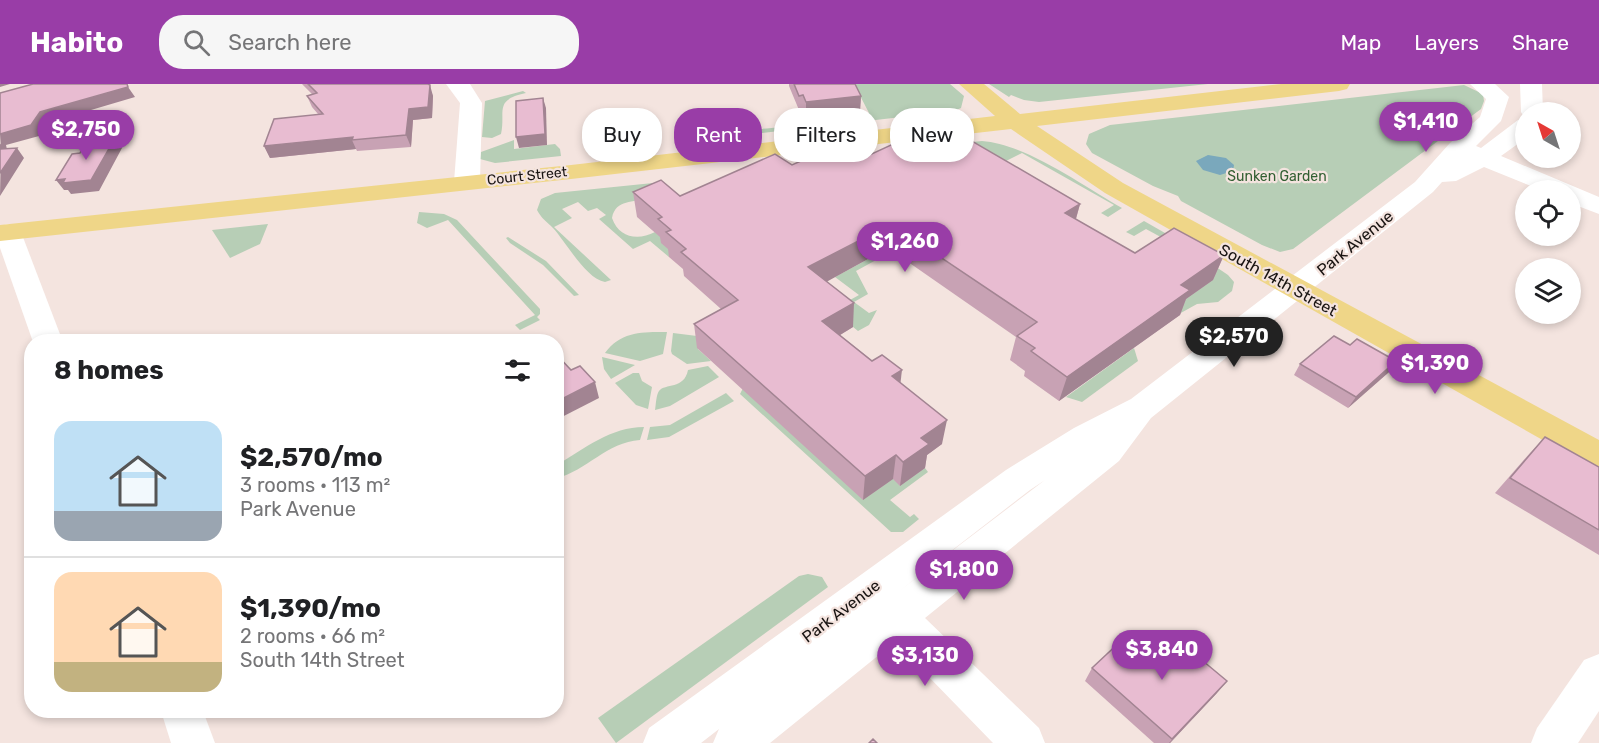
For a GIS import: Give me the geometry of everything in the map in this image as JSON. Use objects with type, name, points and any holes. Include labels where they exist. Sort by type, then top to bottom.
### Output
[{"type":"main road","name":"South 14th Street","points":[[970,84],[1015,121],[1114,188],[1599,456]]},
{"type":"main road","name":"Court Street","points":[[4,233],[1339,84]]},
{"type":"street","points":[[457,84],[464,90],[471,103],[467,182]]},
{"type":"street","name":"Park Avenue","points":[[665,743],[1018,480],[1086,436],[1143,408],[1424,187],[1459,148],[1482,130],[1496,112],[1498,97],[1481,84]]},
{"type":"street","points":[[1531,84],[1532,102]]},
{"type":"street","name":"Park Avenue","points":[[1424,187],[1483,158],[1515,135]]},
{"type":"street","points":[[1459,148],[1537,180]]},
{"type":"street","points":[[1581,199],[1599,206]]},
{"type":"street","points":[[4,233],[45,334]]},
{"type":"street","name":"Park Avenue","points":[[735,743],[1107,452],[1143,408]]},
{"type":"street","points":[[870,589],[1023,743]]},
{"type":"street","points":[[1553,743],[1599,674]]},
{"type":"street","points":[[184,718],[193,743]]},
{"type":"green space","points":[[854,84],[950,84],[964,96],[961,108],[890,108],[890,118],[878,120],[878,108],[866,108]]},
{"type":"green space","points":[[989,84],[1208,84],[1039,102],[1011,95],[1009,97]]},
{"type":"green space","name":"Sunken Garden","points":[[1464,85],[1483,94],[1484,101],[1481,109],[1293,249],[1280,252],[1262,245],[1181,201],[1178,196],[1153,186],[1092,153],[1086,144],[1089,134],[1110,125]]},
{"type":"green space","points":[[523,91],[526,93],[509,99],[505,103],[501,134],[492,138],[482,137],[485,101]]},
{"type":"green space","points":[[762,128],[774,128],[774,132],[762,133]]},
{"type":"green space","points":[[514,140],[514,149],[555,144],[560,149],[561,156],[495,163],[480,159],[481,152]]},
{"type":"green space","points":[[974,142],[999,144],[1035,158],[1122,208],[1108,217],[1101,213],[1114,205],[1022,153],[986,171],[865,162],[878,162],[878,152],[890,151],[890,162],[974,162]]},
{"type":"green space","points":[[653,183],[657,186],[648,196],[621,204],[612,218],[619,230],[630,236],[649,235],[655,232],[666,241],[674,254],[669,257],[650,241],[633,249],[599,219],[606,215],[597,208],[588,211],[578,202],[562,209],[572,218],[554,227],[611,280],[605,282],[584,267],[537,210],[541,199],[555,193]]},
{"type":"green space","points":[[419,212],[444,214],[457,220],[540,309],[537,317],[540,320],[520,330],[515,325],[535,315],[448,220],[427,228],[417,223]]},
{"type":"green space","points":[[1144,221],[1228,275],[1234,282],[1232,291],[1218,302],[1197,304],[1179,314],[1168,241],[1146,229],[1134,236],[1126,232]]},
{"type":"green space","points":[[268,224],[260,244],[230,258],[212,230]]},
{"type":"green space","points":[[508,237],[546,261],[579,295],[574,296],[543,265],[510,243],[506,238]]},
{"type":"green space","points":[[894,245],[898,248],[856,271],[868,294],[854,302],[869,313],[877,310],[869,325],[858,331],[847,322],[850,300],[859,295],[835,277]]},
{"type":"green space","points":[[667,332],[663,354],[640,361],[605,353],[618,340],[633,334]]},
{"type":"green space","points":[[673,333],[697,336],[698,349],[711,361],[687,364],[672,354]]},
{"type":"green space","points":[[1134,348],[1138,361],[1082,402],[1066,397]]},
{"type":"green space","points":[[602,357],[635,365],[611,379],[604,369]]},
{"type":"green space","points":[[708,366],[719,377],[670,406],[655,410],[659,391],[683,381],[688,370]]},
{"type":"green space","points":[[633,373],[639,373],[642,381],[652,387],[648,409],[636,405],[615,383]]},
{"type":"green space","points":[[743,388],[893,479],[925,468],[928,472],[890,500],[910,517],[914,514],[919,519],[903,532],[891,532],[740,394]]},
{"type":"green space","points":[[726,393],[734,401],[669,437],[647,440],[650,427],[670,425]]},
{"type":"green space","points":[[644,427],[640,440],[617,446],[564,475],[564,461],[609,435]]},
{"type":"green space","points":[[808,574],[822,577],[828,587],[616,743],[598,718],[799,576]]},
{"type":"water","points":[[1208,155],[1226,158],[1234,165],[1233,171],[1220,175],[1203,170],[1196,161]]},
{"type":"building","points":[[33,84],[127,84],[128,87],[40,112],[31,125],[0,134],[0,93]]},
{"type":"building","points":[[308,84],[428,84],[430,85],[428,107],[409,109],[406,135],[352,140],[353,137],[264,146],[274,119],[323,114],[307,96],[317,93]]},
{"type":"building","points":[[794,84],[855,84],[861,96],[806,102],[803,95],[799,96]]},
{"type":"building","points":[[543,98],[545,134],[516,137],[516,101]]},
{"type":"building","points":[[115,138],[91,180],[63,183],[65,179],[56,180],[72,154],[80,153],[88,140]]},
{"type":"building","points":[[974,142],[1080,204],[1065,213],[1135,253],[1174,228],[1224,255],[1181,285],[1190,290],[1067,377],[1031,351],[1035,348],[1017,336],[1037,322],[891,224],[808,267],[854,303],[822,321],[872,361],[882,355],[902,370],[892,376],[947,420],[921,438],[929,444],[903,462],[896,455],[865,476],[694,324],[738,300],[681,252],[686,249],[666,232],[671,230],[658,219],[662,217],[633,192],[661,180],[680,196],[757,162],[762,162],[762,160],[774,154],[774,162],[787,162],[792,165],[799,162],[878,162],[878,151],[890,146],[890,162],[974,162]]},
{"type":"building","points":[[0,144],[1,149],[17,148],[0,173]]},
{"type":"building","points":[[1334,336],[1350,345],[1357,339],[1396,361],[1356,397],[1300,364]]},
{"type":"building","points":[[564,363],[571,370],[580,366],[595,382],[564,398]]},
{"type":"building","points":[[1545,437],[1599,467],[1599,530],[1510,478]]},
{"type":"building","points":[[1167,631],[1227,681],[1172,739],[1092,668],[1123,639],[1142,655]]}]
